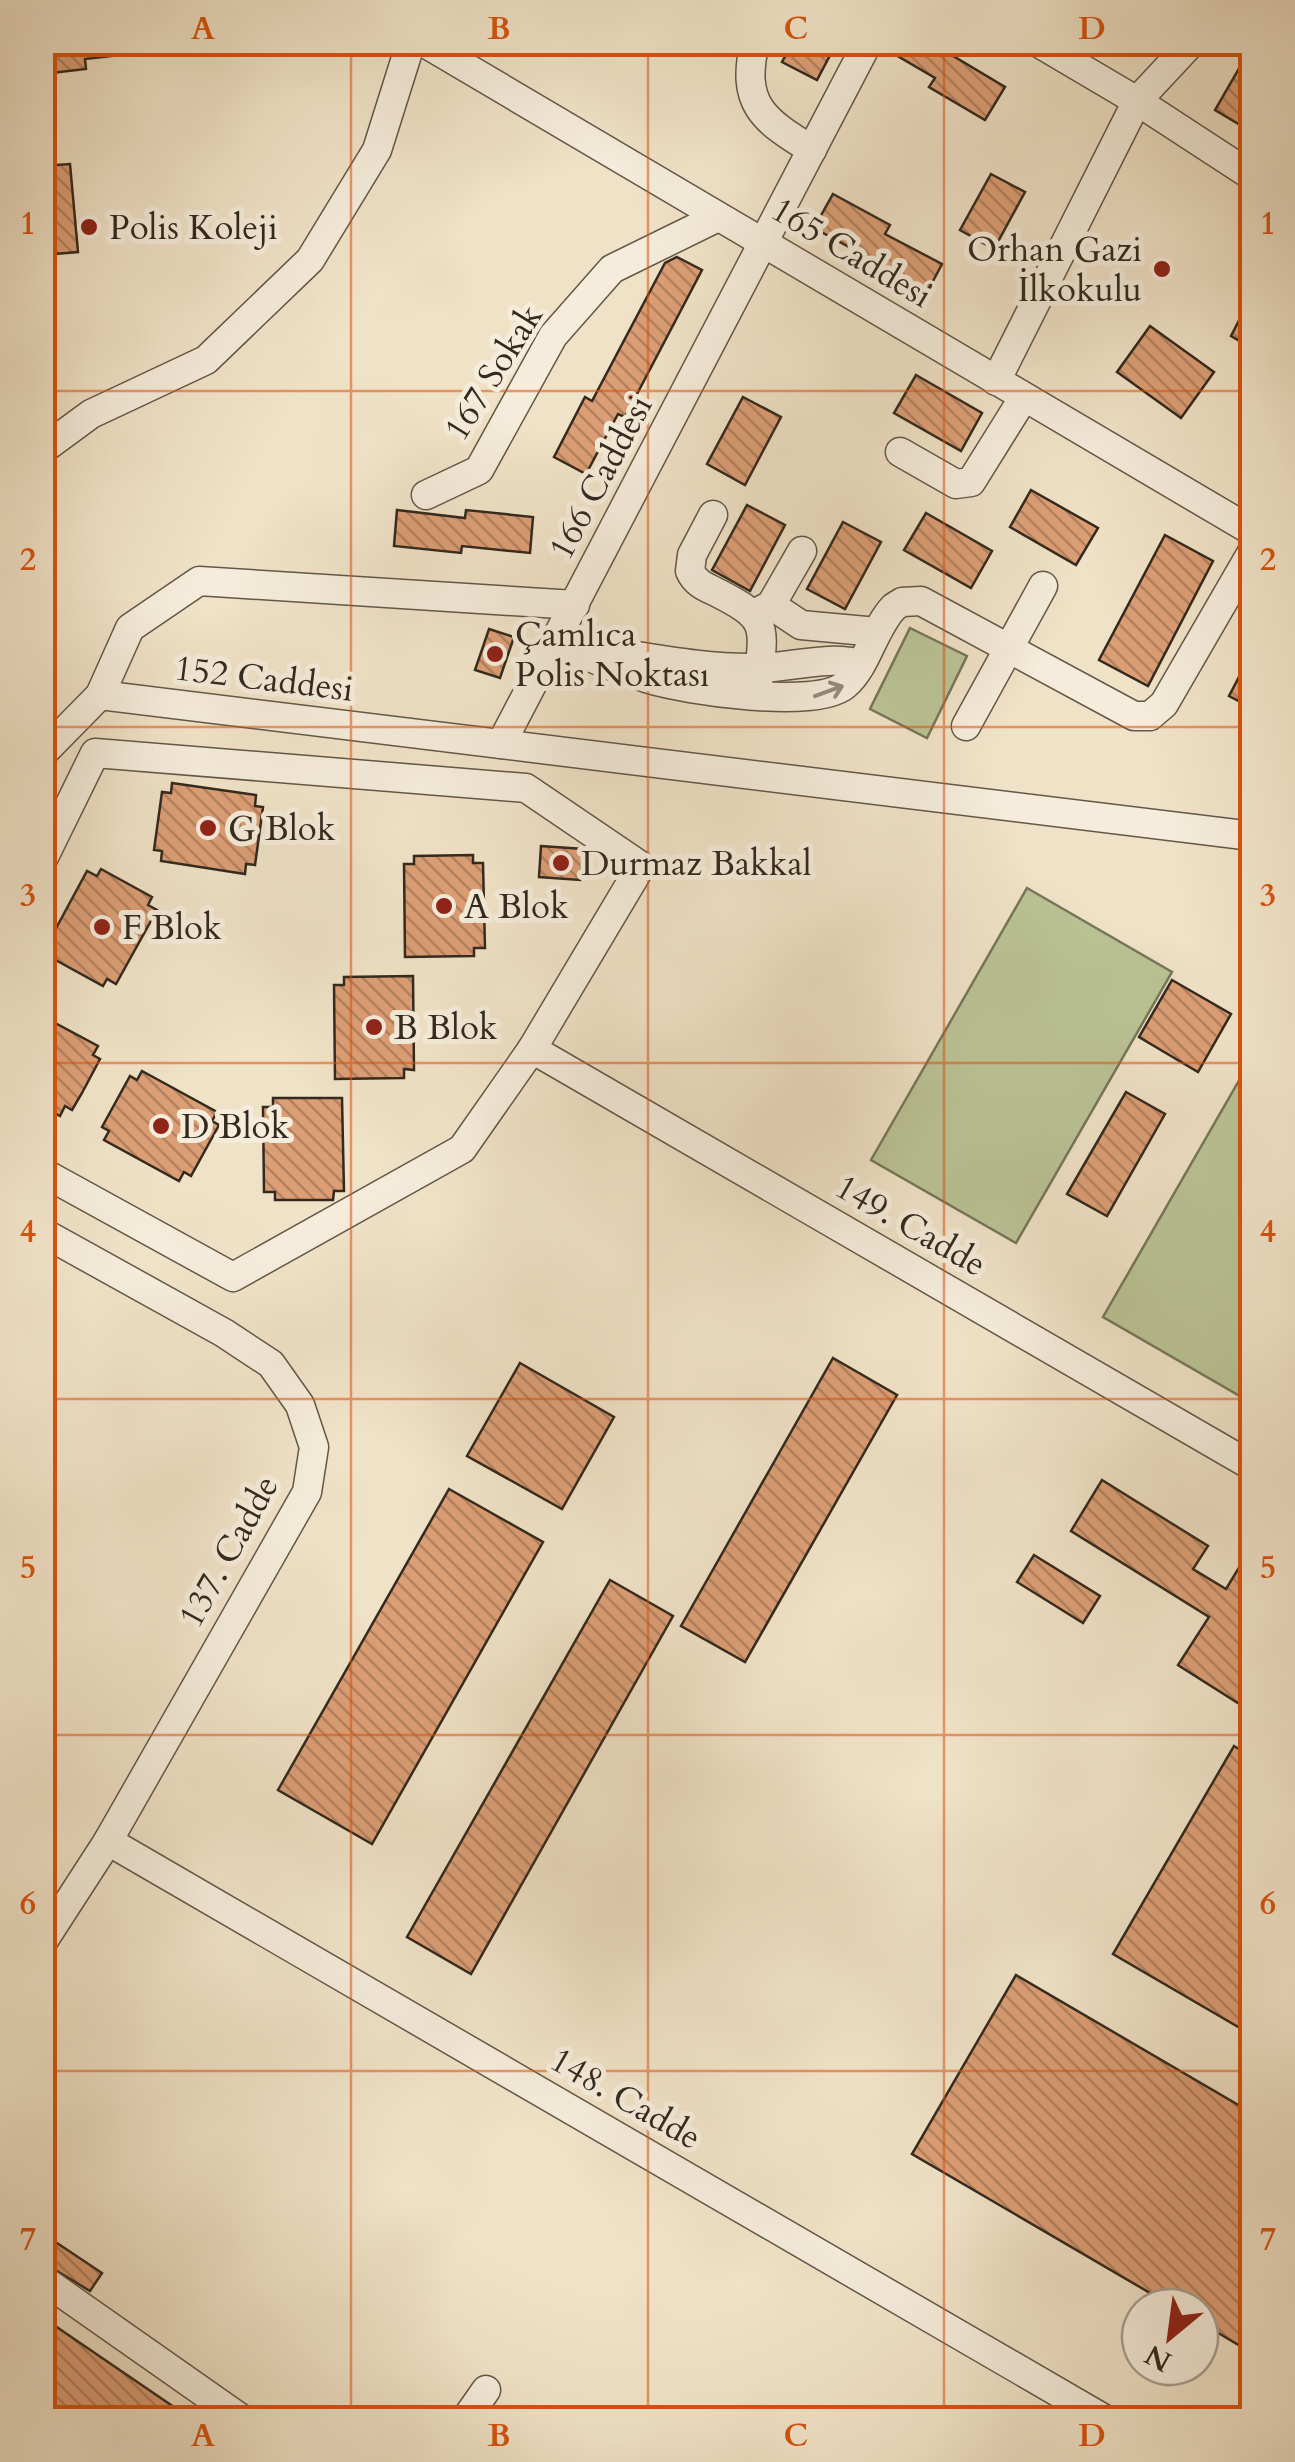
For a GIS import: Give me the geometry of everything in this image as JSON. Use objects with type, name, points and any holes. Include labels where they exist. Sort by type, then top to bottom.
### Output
[{"type":"street","points":[[42,450],[91,414],[206,360],[310,260],[377,150],[411,42]]},
{"type":"street","name":"165 Caddesi","points":[[423,42],[1250,529]]},
{"type":"street","points":[[755,42],[749,75],[758,108],[776,128],[812,150]]},
{"type":"street","name":"166 Caddesi","points":[[500,744],[868,42]]},
{"type":"street","points":[[1038,42],[1252,176]]},
{"type":"street","points":[[996,381],[1137,101],[1192,42]]},
{"type":"street","name":"167 Sokak","points":[[426,495],[479,470],[554,336],[612,269],[718,217]]},
{"type":"street","points":[[900,452],[956,484],[972,482],[1024,397]]},
{"type":"street","points":[[713,516],[692,555],[693,578],[802,625],[877,632]]},
{"type":"street","points":[[554,644],[668,684],[759,682],[825,696],[849,682],[894,607],[902,602],[921,601],[1134,716],[1150,716],[1164,704],[1250,529]]},
{"type":"street","points":[[759,682],[762,609],[802,552]]},
{"type":"street","points":[[42,754],[100,696],[130,628],[200,582],[575,605]]},
{"type":"street","points":[[966,726],[1043,586]]},
{"type":"street","name":"152 Caddesi","points":[[100,696],[1252,836]]},
{"type":"street","points":[[42,861],[95,753],[526,788],[641,866],[532,1050],[462,1149],[234,1277],[42,1172]]},
{"type":"street","name":"149. Cadde","points":[[532,1050],[1252,1466]]},
{"type":"street","name":"137. Cadde","points":[[42,1232],[224,1333],[271,1364],[300,1405],[314,1447],[307,1492],[108,1841],[42,1943]]},
{"type":"street","name":"148. Cadde","points":[[108,1841],[1106,2420]]},
{"type":"street","points":[[42,2280],[243,2420]]},
{"type":"street","points":[[465,2420],[486,2390]]},
{"type":"green space","points":[[910,628],[967,656],[927,738],[870,709]]},
{"type":"green space","points":[[1027,888],[1172,972],[1016,1243],[871,1160]]},
{"type":"green space","points":[[1252,1058],[1252,1403],[1103,1317]]},
{"type":"building","points":[[42,42],[120,42],[121,55],[85,59],[86,69],[42,74]]},
{"type":"building","points":[[793,42],[837,42],[817,80],[782,62]]},
{"type":"building","points":[[885,42],[957,42],[950,54],[1005,87],[985,120],[929,87],[935,78],[884,48]]},
{"type":"building","points":[[1252,46],[1252,132],[1215,110]]},
{"type":"building","points":[[70,164],[78,252],[42,255],[42,166]]},
{"type":"building","points":[[991,174],[1025,192],[994,249],[960,230]]},
{"type":"building","points":[[833,194],[890,225],[885,234],[942,264],[924,298],[867,268],[871,259],[814,228]]},
{"type":"building","points":[[677,257],[702,270],[625,417],[618,414],[586,474],[554,457],[585,397],[592,401],[665,263]]},
{"type":"building","points":[[1252,295],[1252,348],[1231,336]]},
{"type":"building","points":[[1150,326],[1214,372],[1181,418],[1117,372]]},
{"type":"building","points":[[916,375],[982,413],[961,451],[894,413]]},
{"type":"building","points":[[743,397],[781,417],[745,485],[707,464]]},
{"type":"building","points":[[1031,490],[1098,528],[1076,565],[1010,527]]},
{"type":"building","points":[[747,505],[785,525],[750,591],[712,570]]},
{"type":"building","points":[[397,510],[465,518],[466,510],[533,517],[530,553],[462,546],[461,553],[394,546]]},
{"type":"building","points":[[926,513],[992,551],[971,588],[904,550]]},
{"type":"building","points":[[843,522],[881,542],[845,609],[807,589]]},
{"type":"building","points":[[1165,535],[1213,561],[1148,686],[1099,660]]},
{"type":"building","name":"Çamlıca Polis Noktası","points":[[489,629],[514,637],[500,678],[475,670]]},
{"type":"building","points":[[1252,652],[1252,708],[1229,696]]},
{"type":"building","name":"G Blok","points":[[172,783],[256,795],[255,806],[263,807],[255,865],[246,864],[245,874],[161,861],[162,851],[154,850],[162,792],[171,793]]},
{"type":"building","name":"Durmaz Bakkal","points":[[541,846],[583,849],[580,880],[539,877]]},
{"type":"building","name":"A Blok","points":[[473,855],[473,863],[483,863],[485,948],[474,948],[474,956],[405,957],[404,864],[414,864],[414,856]]},
{"type":"building","name":"F Blok","points":[[101,869],[152,897],[148,905],[157,910],[116,984],[107,979],[103,986],[52,958],[56,950],[47,945],[87,871],[97,876]]},
{"type":"building","name":"B Blok","points":[[413,976],[414,1070],[404,1069],[404,1078],[335,1079],[334,985],[344,985],[344,977]]},
{"type":"building","points":[[1172,980],[1231,1014],[1198,1072],[1139,1037]]},
{"type":"building","points":[[42,1016],[98,1046],[93,1055],[100,1059],[82,1093],[72,1110],[65,1106],[60,1116],[42,1106]]},
{"type":"building","name":"D Blok","points":[[142,1071],[217,1112],[212,1121],[219,1125],[191,1176],[184,1172],[179,1181],[104,1140],[109,1131],[102,1127],[130,1076],[137,1080]]},
{"type":"building","points":[[1126,1092],[1165,1114],[1107,1216],[1067,1194]]},
{"type":"building","points":[[273,1098],[342,1098],[344,1191],[334,1191],[333,1200],[275,1200],[275,1192],[264,1192],[263,1107],[273,1107]]},
{"type":"building","points":[[833,1358],[897,1395],[745,1662],[681,1626]]},
{"type":"building","points":[[520,1363],[614,1417],[562,1509],[467,1456]]},
{"type":"building","points":[[1102,1480],[1208,1546],[1193,1569],[1226,1589],[1240,1566],[1252,1574],[1252,1712],[1178,1665],[1209,1617],[1071,1531]]},
{"type":"building","points":[[449,1489],[543,1542],[372,1844],[278,1790]]},
{"type":"building","points":[[1034,1555],[1100,1596],[1083,1623],[1017,1582]]},
{"type":"building","points":[[610,1580],[673,1616],[471,1974],[407,1937]]},
{"type":"building","points":[[1234,1746],[1252,1757],[1252,2035],[1113,1954]]},
{"type":"building","points":[[1016,1975],[1252,2113],[1252,2353],[1220,2334],[1220,2287],[1140,2287],[912,2154]]},
{"type":"building","points":[[42,2233],[102,2273],[90,2291],[42,2262]]},
{"type":"building","points":[[42,2317],[193,2420],[42,2420]]},
{"type":"place","name":"Polis Koleji","points":[[89,227]]},
{"type":"place","name":"Orhan Gazi İlkokulu","points":[[1162,269]]},
{"type":"place","name":"Çamlıca Polis Noktası","points":[[495,654]]},
{"type":"place","name":"G Blok","points":[[208,828]]},
{"type":"place","name":"Durmaz Bakkal","points":[[561,863]]},
{"type":"place","name":"A Blok","points":[[444,906]]},
{"type":"place","name":"F Blok","points":[[102,927]]},
{"type":"place","name":"B Blok","points":[[374,1027]]},
{"type":"place","name":"D Blok","points":[[161,1126]]}]
